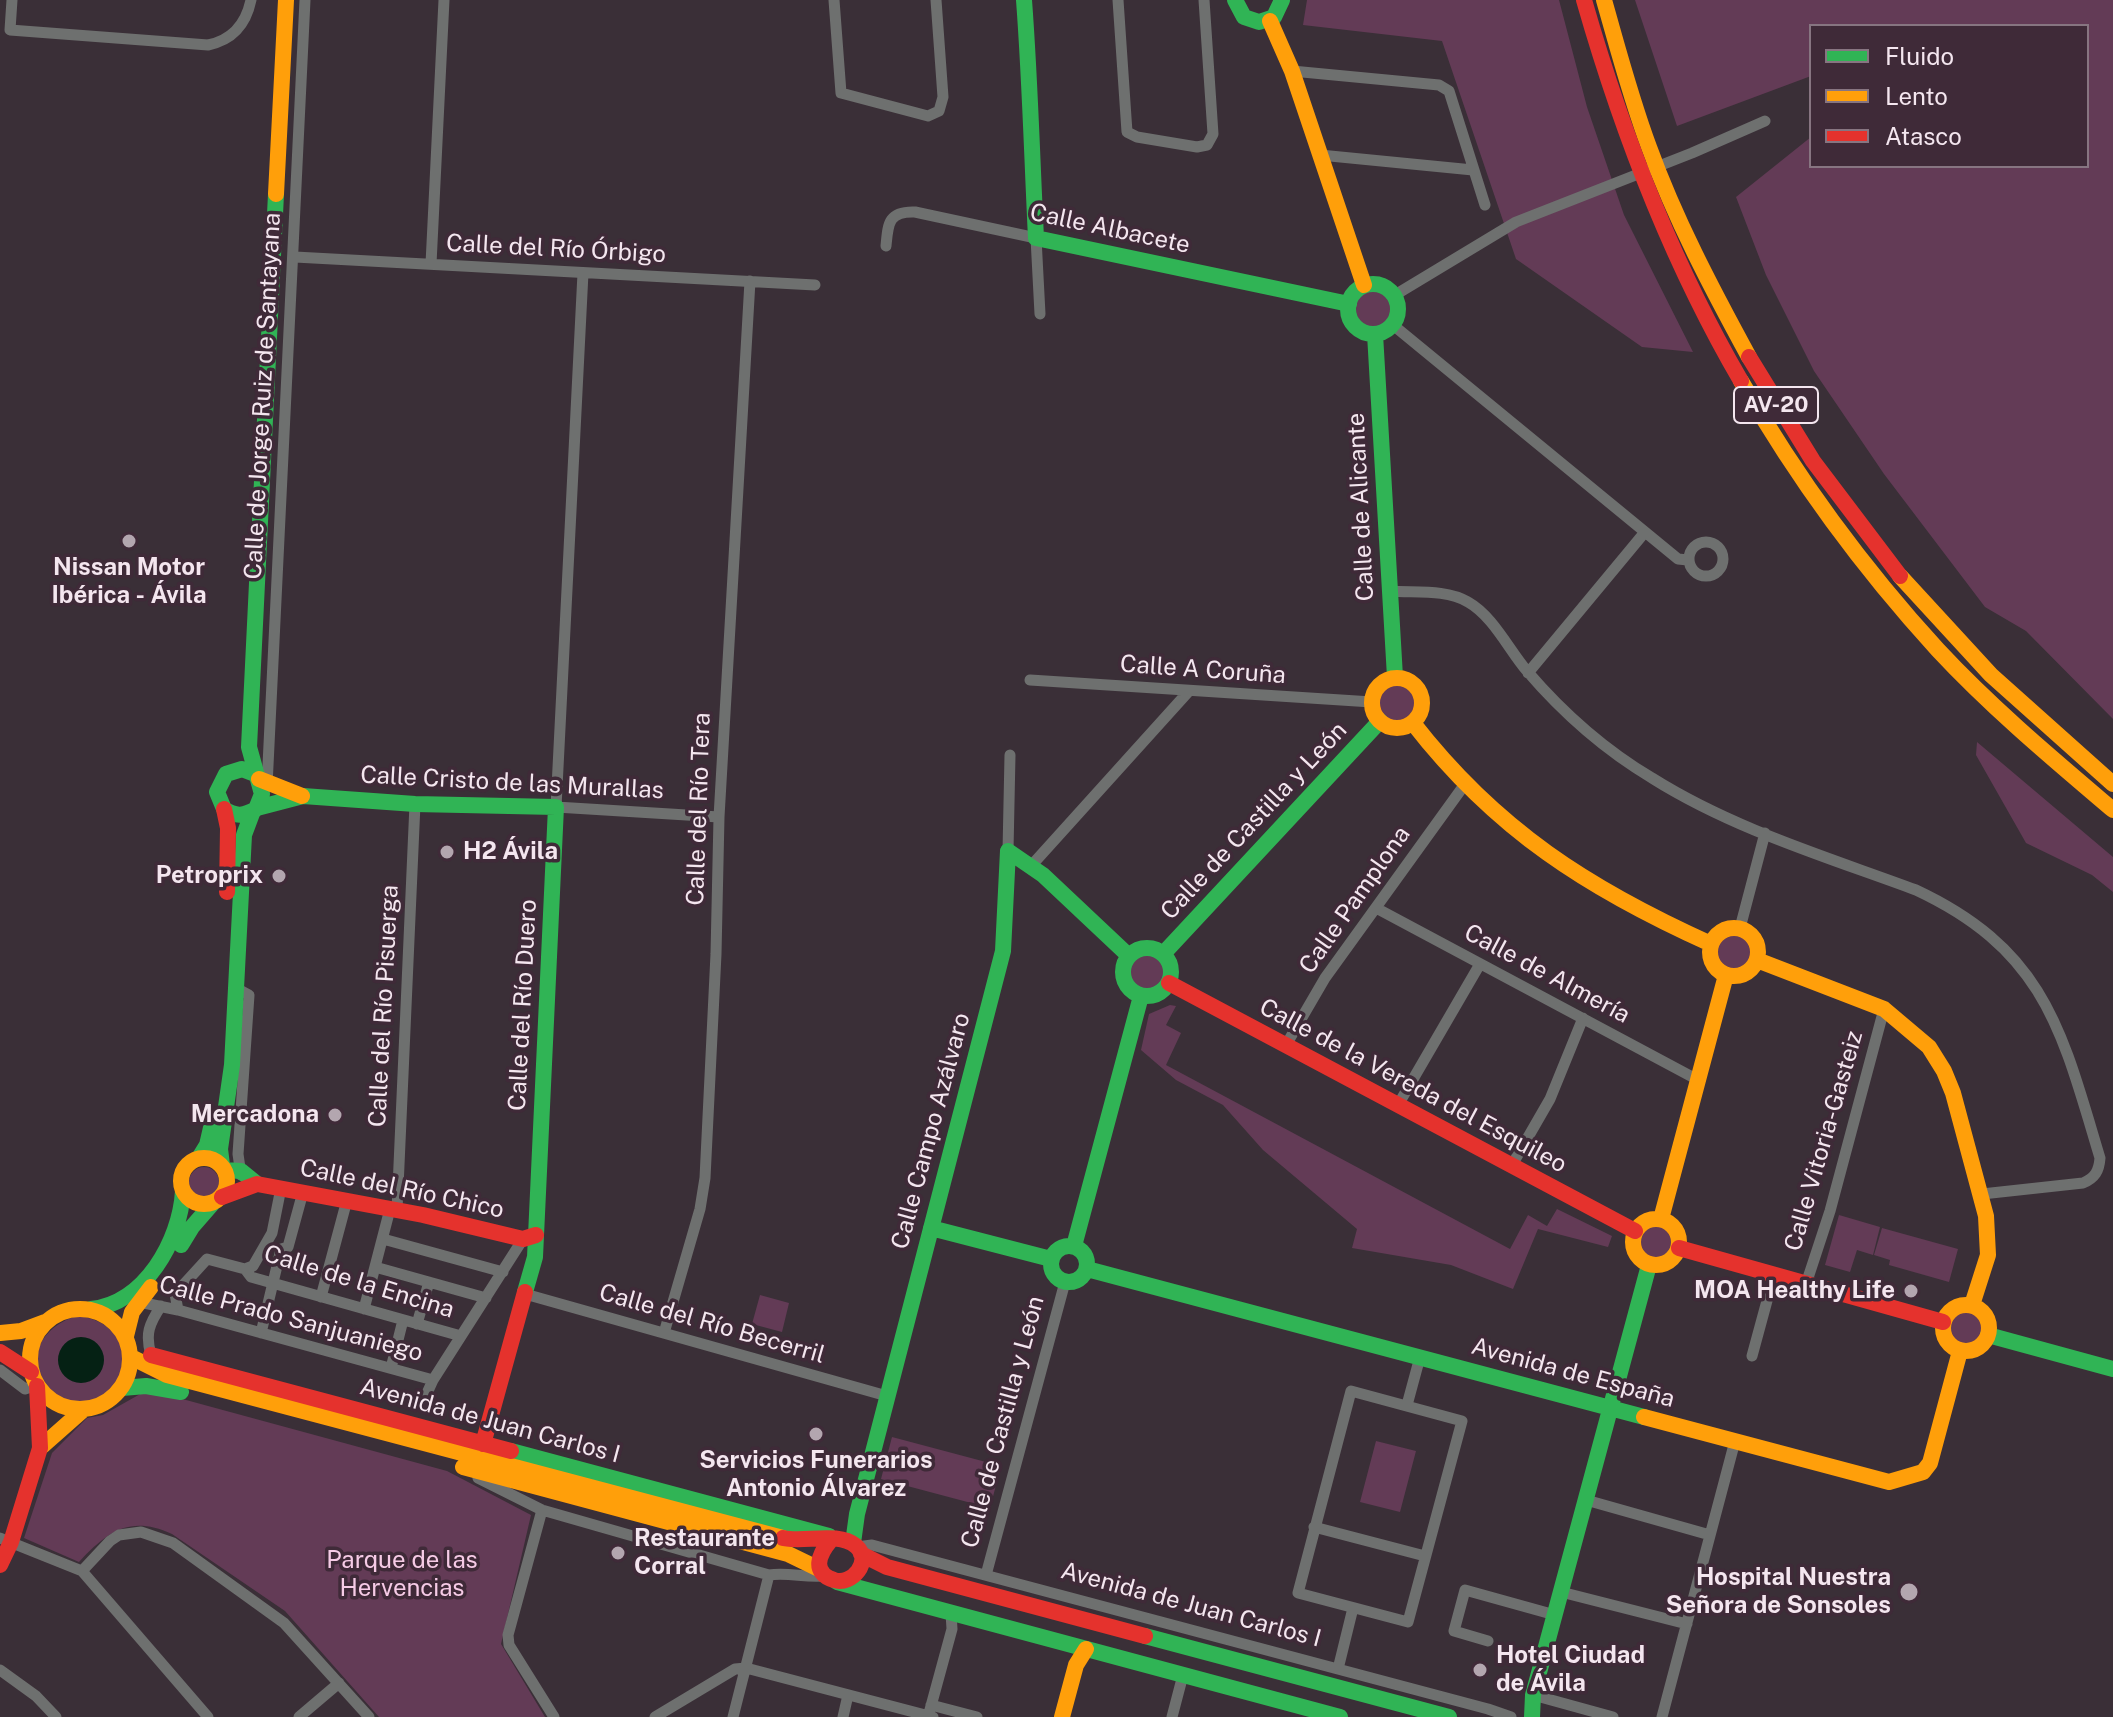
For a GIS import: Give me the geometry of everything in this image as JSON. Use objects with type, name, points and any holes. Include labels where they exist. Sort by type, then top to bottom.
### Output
[{"type":"main road","name":"Calle de Jorge Ruiz de Santayana","points":[[91,1309],[119,1302],[149,1273],[172,1240],[181,1220],[184,1169],[199,1158],[207,1145],[212,1123],[219,1064],[229,851],[228,828],[217,792],[236,747],[273,0]]},
{"type":"main road","name":"Calle de Jorge Ruiz de Santayana","points":[[217,1200],[237,1176],[220,1149],[229,1094],[244,835],[259,792],[249,759],[249,747],[286,0]]},
{"type":"main road","points":[[1024,0],[1032,99],[1036,238]]},
{"type":"main road","points":[[1235,0],[1239,13],[1256,24],[1270,21],[1280,11],[1282,0]]},
{"type":"main road","name":"AV-20","points":[[1584,0],[1612,95],[1669,245],[1735,372],[1770,430],[1852,548],[1938,650],[2051,757],[2113,810]]},
{"type":"main road","name":"AV-20","points":[[1604,0],[1648,147],[1687,238],[1728,319],[1785,419],[1870,539],[1951,634],[2003,687],[2113,784]]},
{"type":"main road","points":[[1270,21],[1292,71],[1364,285]]},
{"type":"main road","name":"Calle Albacete","points":[[1036,238],[1349,304]]},
{"type":"main road","points":[[1364,285],[1386,287],[1395,295],[1398,316],[1385,332],[1364,332],[1354,325],[1349,315],[1349,304],[1354,293],[1364,285]]},
{"type":"main road","name":"Calle de Alicante","points":[[1375,334],[1395,677]]},
{"type":"main road","points":[[1395,677],[1408,680],[1418,688],[1423,700],[1421,713],[1413,723],[1402,728],[1390,727],[1380,721],[1374,713],[1372,702],[1375,691],[1384,681],[1395,677]]},
{"type":"main road","name":"Calle de Castilla y León","points":[[1163,954],[1380,721]]},
{"type":"main road","points":[[1413,723],[1465,784],[1512,827],[1561,865],[1640,912],[1711,944]]},
{"type":"main road","points":[[224,809],[238,815],[259,792],[242,769],[227,772]]},
{"type":"main road","name":"Calle Cristo de las Murallas","points":[[259,792],[415,804],[556,807]]},
{"type":"main road","name":"Calle Cristo de las Murallas","points":[[259,792],[303,796]]},
{"type":"main road","name":"Calle del Río Duero","points":[[483,1444],[535,1257],[529,1237],[556,807]]},
{"type":"main road","points":[[1008,851],[1031,866],[1129,956]]},
{"type":"main road","name":"Calle Campo Azálvaro","points":[[847,1544],[1003,951],[1008,851]]},
{"type":"main road","points":[[1728,928],[1740,928],[1751,935],[1758,947],[1757,960],[1750,970],[1739,976],[1726,975],[1715,969],[1709,957],[1711,944],[1717,934],[1728,928]]},
{"type":"main road","points":[[1152,948],[1163,954],[1170,963],[1171,973],[1169,983],[1162,992],[1141,996],[1131,990],[1124,979],[1124,967],[1129,956],[1139,949],[1152,948]]},
{"type":"main road","points":[[1757,960],[1884,1009],[1929,1047],[1944,1071],[1982,1194],[1988,1255],[1972,1305]]},
{"type":"main road","points":[[1661,1219],[1726,975]]},
{"type":"main road","name":"Calle de la Vereda del Esquileo","points":[[1169,983],[1635,1231]]},
{"type":"main road","points":[[1074,1246],[1141,996]]},
{"type":"main road","points":[[199,1158],[215,1160],[237,1176]]},
{"type":"main road","name":"Calle del Río Chico","points":[[237,1176],[281,1188],[529,1237]]},
{"type":"main road","points":[[183,1191],[192,1201],[217,1200]]},
{"type":"main road","points":[[0,1352],[35,1381],[49,1399],[65,1408],[83,1410],[98,1407],[112,1399],[129,1373],[132,1312],[158,1280],[192,1227],[217,1200]]},
{"type":"main road","points":[[1661,1219],[1672,1225],[1679,1236],[1679,1248],[1673,1259],[1662,1265],[1649,1265],[1638,1257],[1633,1244],[1635,1231],[1642,1223],[1661,1219]]},
{"type":"main road","points":[[931,1228],[1051,1259]]},
{"type":"main road","points":[[1074,1246],[1085,1255],[1087,1269],[1079,1280],[1065,1282],[1053,1273],[1051,1259],[1060,1248],[1074,1246]]},
{"type":"main road","points":[[1679,1248],[1943,1322]]},
{"type":"main road","points":[[1522,1717],[1533,1695],[1649,1265]]},
{"type":"main road","name":"Avenida de España","points":[[1087,1269],[1889,1482],[1923,1472],[1930,1463],[1960,1351]]},
{"type":"main road","points":[[1960,1305],[1972,1305],[1983,1312],[1989,1322],[1988,1335],[1982,1345],[1972,1351],[1960,1351],[1949,1345],[1943,1334],[1943,1322],[1949,1311],[1960,1305]]},
{"type":"main road","points":[[0,1333],[21,1331],[74,1308],[91,1309],[105,1314],[117,1324],[129,1347]]},
{"type":"main road","points":[[0,1565],[5,1540],[40,1448],[30,1354],[35,1336],[45,1322]]},
{"type":"main road","points":[[1988,1335],[2113,1369]]},
{"type":"main road","name":"Avenida de Juan Carlos I","points":[[129,1347],[151,1369],[167,1375],[792,1540],[847,1544]]},
{"type":"main road","name":"Avenida de Juan Carlos I","points":[[151,1355],[847,1544],[887,1567],[1449,1717]]},
{"type":"main road","points":[[122,1388],[162,1387],[788,1554],[827,1576],[955,1620],[1086,1649],[1340,1717]]},
{"type":"main road","points":[[40,1448],[83,1410]]},
{"type":"main road","points":[[847,1544],[861,1565],[856,1576],[847,1581],[827,1576],[818,1558],[821,1548],[847,1544]]},
{"type":"main road","points":[[856,1576],[884,1580],[1403,1717]]},
{"type":"main road","points":[[1062,1717],[1076,1665],[1086,1649]]},
{"type":"main road","points":[[1532,1717],[1533,1695]]},
{"type":"street","points":[[12,0],[10,30],[208,45],[220,43],[229,37],[247,19],[251,0]]},
{"type":"street","name":"Calle de Jorge Ruiz de Santayana","points":[[259,792],[295,257],[305,0]]},
{"type":"street","points":[[431,264],[444,0]]},
{"type":"street","points":[[834,0],[841,93],[928,116],[939,111],[943,97],[936,0]]},
{"type":"street","points":[[1118,0],[1127,132],[1137,137],[1197,147],[1207,145],[1213,134],[1204,0]]},
{"type":"street","points":[[1292,71],[1439,85],[1449,91],[1485,205]]},
{"type":"street","points":[[1395,295],[1516,222],[1765,121]]},
{"type":"street","points":[[1320,155],[1473,170]]},
{"type":"street","name":"Calle Albacete","points":[[886,246],[887,225],[903,211],[1036,238]]},
{"type":"street","points":[[1036,238],[1040,314]]},
{"type":"street","name":"Calle del Río Órbigo","points":[[295,257],[815,285]]},
{"type":"street","name":"Calle del Río Duero","points":[[556,807],[583,273]]},
{"type":"street","name":"Calle del Río Tera","points":[[664,1333],[700,1209],[705,1178],[719,817],[750,281]]},
{"type":"street","points":[[1393,325],[1678,559],[1688,560]]},
{"type":"street","points":[[1528,673],[1645,532]]},
{"type":"street","points":[[1390,591],[1458,597],[1472,604],[1528,673],[1586,730],[1640,771],[1685,798],[1944,903],[1995,940],[2039,991],[2065,1043],[2100,1158],[2099,1169],[2092,1179],[2083,1183],[1982,1194]]},
{"type":"street","name":"Calle A Coruña","points":[[1030,680],[1372,702]]},
{"type":"street","points":[[1031,866],[1189,691]]},
{"type":"street","name":"Calle Campo Azálvaro","points":[[1008,851],[1010,755]]},
{"type":"street","name":"Calle Pamplona","points":[[1286,1045],[1325,978],[1465,784]]},
{"type":"street","name":"Calle del Río Pisuerga","points":[[364,1309],[394,1210],[415,804]]},
{"type":"street","name":"Calle Cristo de las Murallas","points":[[556,807],[719,817]]},
{"type":"street","points":[[1740,928],[1765,833]]},
{"type":"street","name":"Calle de Almería","points":[[1376,908],[1698,1080]]},
{"type":"street","points":[[1398,1105],[1480,964]]},
{"type":"street","name":"Calle Vitoria-Gasteiz","points":[[1806,1284],[1830,1211],[1884,1009]]},
{"type":"street","points":[[1512,1165],[1550,1099],[1583,1018]]},
{"type":"street","points":[[245,1269],[253,1266],[260,1257],[272,1233],[281,1188]]},
{"type":"street","points":[[261,1333],[281,1249],[288,1247],[303,1192]]},
{"type":"street","points":[[321,1297],[347,1200]]},
{"type":"street","points":[[423,1402],[461,1336],[529,1237]]},
{"type":"street","points":[[383,1239],[503,1272]]},
{"type":"street","name":"Calle de la Encina","points":[[178,1310],[175,1294],[207,1259],[245,1269],[251,1277],[461,1336]]},
{"type":"street","points":[[375,1267],[486,1298]]},
{"type":"street","points":[[1752,1356],[1774,1275]]},
{"type":"street","points":[[417,1324],[429,1282]]},
{"type":"street","name":"Calle de Castilla y León","points":[[986,1575],[1065,1282]]},
{"type":"street","name":"Calle del Río Becerril","points":[[525,1294],[887,1396]]},
{"type":"street","name":"Calle Prado Sanjuaniego","points":[[138,1302],[178,1310],[433,1380]]},
{"type":"street","points":[[151,1355],[146,1337],[149,1325],[161,1306]]},
{"type":"street","points":[[391,1368],[403,1320]]},
{"type":"street","name":"Avenida de Juan Carlos I","points":[[129,1347],[151,1355]]},
{"type":"street","points":[[1407,1405],[1420,1357]]},
{"type":"street","points":[[0,1370],[25,1389],[35,1381]]},
{"type":"street","points":[[1351,1391],[1407,1405],[1462,1421],[1408,1622],[1298,1593],[1351,1391]]},
{"type":"street","points":[[1662,1717],[1735,1441]]},
{"type":"street","points":[[457,1466],[542,1510],[769,1575],[784,1573],[803,1578],[827,1576]]},
{"type":"street","points":[[1586,1500],[1710,1535]]},
{"type":"street","points":[[542,1510],[508,1635],[509,1645],[554,1717]]},
{"type":"street","points":[[1314,1527],[1425,1556]]},
{"type":"street","points":[[82,1571],[119,1535],[141,1532],[162,1537],[276,1615],[369,1717]]},
{"type":"street","points":[[5,1540],[82,1571],[208,1717]]},
{"type":"street","name":"Avenida de Juan Carlos I","points":[[847,1544],[872,1545],[1511,1717]]},
{"type":"street","points":[[733,1717],[769,1575]]},
{"type":"street","points":[[1488,1641],[1454,1631],[1465,1590],[1555,1615]]},
{"type":"street","points":[[1561,1592],[1687,1624]]},
{"type":"street","points":[[1338,1669],[1353,1608]]},
{"type":"street","points":[[930,1714],[955,1620]]},
{"type":"street","points":[[655,1717],[735,1669],[746,1668],[930,1714],[977,1717]]},
{"type":"street","points":[[0,1670],[36,1696],[56,1717]]},
{"type":"street","points":[[1172,1717],[1183,1675]]},
{"type":"street","points":[[299,1717],[339,1683]]},
{"type":"street","points":[[843,1717],[848,1695]]},
{"type":"street","points":[[1533,1695],[1613,1717]]},
{"type":"green space","points":[[1307,0],[1559,0],[1587,107],[1624,215],[1693,352],[1642,347],[1516,259],[1442,41],[1303,25]]},
{"type":"green space","points":[[1635,0],[2113,0],[2113,719],[2026,631],[1985,607],[1884,474],[1814,371],[1766,275],[1736,197],[1809,139],[1809,168],[2089,168],[2089,24],[1809,24],[1809,77],[1677,126]]},
{"type":"green space","points":[[1373,290],[1387,295],[1392,309],[1387,323],[1373,328],[1359,323],[1354,309],[1359,295]]},
{"type":"green space","points":[[1397,685],[1410,690],[1415,703],[1410,716],[1397,721],[1384,716],[1379,703],[1384,690]]},
{"type":"green space","points":[[1977,742],[2113,857],[2113,892],[2092,875],[2026,843],[1976,755]]},
{"type":"green space","points":[[1734,934],[1747,939],[1752,952],[1747,965],[1734,970],[1721,965],[1716,952],[1721,939]]},
{"type":"green space","points":[[1147,954],[1160,959],[1165,972],[1160,985],[1147,990],[1134,985],[1129,972],[1134,959]]},
{"type":"green space","points":[[1170,1005],[1176,1006],[1166,1025],[1181,1033],[1166,1065],[1510,1249],[1528,1215],[1547,1226],[1557,1209],[1612,1236],[1608,1247],[1538,1229],[1513,1289],[1451,1265],[1352,1248],[1357,1229],[1263,1150],[1223,1105],[1176,1080],[1141,1050],[1149,1014]]},
{"type":"green space","points":[[204,1167],[215,1171],[219,1182],[215,1193],[204,1197],[193,1193],[189,1182],[193,1171]]},
{"type":"green space","points":[[1839,1215],[1880,1227],[1873,1255],[1857,1250],[1850,1272],[1825,1265]]},
{"type":"green space","points":[[1656,1224],[1669,1229],[1674,1242],[1669,1255],[1656,1260],[1643,1255],[1638,1242],[1643,1229]]},
{"type":"green space","points":[[1882,1228],[1958,1249],[1949,1282],[1889,1265],[1890,1260],[1874,1255]]},
{"type":"green space","points":[[760,1295],[789,1303],[782,1332],[752,1324]]},
{"type":"green space","points":[[1966,1310],[1979,1315],[1984,1328],[1979,1341],[1966,1346],[1953,1341],[1948,1328],[1953,1315]]},
{"type":"green space","points":[[77,1316],[99,1322],[113,1333],[121,1347],[123,1363],[120,1378],[111,1391],[97,1400],[79,1402],[57,1395],[47,1386],[37,1364],[41,1343],[47,1334]]},
{"type":"green space","name":"Parque de las Hervencias","points":[[142,1393],[164,1394],[447,1471],[531,1515],[501,1644],[545,1717],[379,1717],[285,1611],[172,1534],[144,1526],[121,1529],[100,1542],[79,1562],[24,1538],[52,1453],[87,1418],[103,1415]]},
{"type":"green space","points":[[892,1437],[1001,1466],[990,1508],[881,1479]]},
{"type":"green space","points":[[1376,1441],[1416,1451],[1400,1512],[1360,1502]]},
{"type":"shaded area","points":[[81,1337],[97,1344],[104,1360],[97,1376],[81,1383],[65,1376],[58,1360],[65,1344]]},
{"type":"traffic: fast","points":[[1024,0],[1036,238],[1349,304]]},
{"type":"traffic: fast","points":[[1235,0],[1244,17],[1259,22],[1274,17],[1282,0]]},
{"type":"traffic: fast","points":[[255,774],[242,769],[226,774],[217,792],[224,809],[240,815],[248,813],[256,809],[262,794],[249,747],[276,194]]},
{"type":"traffic: fast","points":[[1373,284],[1391,291],[1398,309],[1391,327],[1373,334],[1355,327],[1348,309],[1355,291],[1373,284]]},
{"type":"traffic: fast","points":[[1375,334],[1395,677]]},
{"type":"traffic: fast","points":[[1163,954],[1380,721]]},
{"type":"traffic: fast","points":[[257,808],[303,796],[415,804],[556,807],[535,1257],[525,1292]]},
{"type":"traffic: fast","points":[[222,1165],[220,1149],[232,1065],[244,835],[253,811]]},
{"type":"traffic: fast","points":[[1008,851],[1043,875],[1129,956]]},
{"type":"traffic: fast","points":[[853,1543],[857,1514],[1003,951],[1008,851]]},
{"type":"traffic: fast","points":[[1147,948],[1164,955],[1171,972],[1164,989],[1147,996],[1130,989],[1123,972],[1130,955],[1147,948]]},
{"type":"traffic: fast","points":[[1074,1246],[1141,996]]},
{"type":"traffic: fast","points":[[199,1158],[207,1145],[213,1119]]},
{"type":"traffic: fast","points":[[225,1170],[241,1171],[257,1184]]},
{"type":"traffic: fast","points":[[91,1309],[128,1295],[156,1266],[175,1230],[183,1191]]},
{"type":"traffic: fast","points":[[181,1245],[212,1204]]},
{"type":"traffic: fast","points":[[931,1228],[1051,1259]]},
{"type":"traffic: fast","points":[[1069,1246],[1081,1252],[1087,1264],[1081,1276],[1069,1282],[1057,1276],[1051,1264],[1057,1252],[1069,1246]]},
{"type":"traffic: fast","points":[[1532,1717],[1533,1695],[1649,1265]]},
{"type":"traffic: fast","points":[[1087,1269],[1644,1417]]},
{"type":"traffic: fast","points":[[1988,1335],[2113,1369]]},
{"type":"traffic: fast","points":[[122,1388],[146,1386],[181,1392]]},
{"type":"traffic: fast","points":[[511,1451],[829,1536]]},
{"type":"traffic: fast","points":[[837,1582],[1340,1717]]},
{"type":"traffic: fast","points":[[1145,1636],[1449,1717]]},
{"type":"traffic: slow","points":[[276,194],[286,0]]},
{"type":"traffic: slow","points":[[1604,0],[1636,111],[1659,174],[1695,254],[1749,357]]},
{"type":"traffic: slow","points":[[1270,21],[1292,71],[1364,285]]},
{"type":"traffic: slow","points":[[1741,381],[1832,521],[1910,619],[2001,713],[2113,810]]},
{"type":"traffic: slow","points":[[1900,576],[1991,675],[2113,784]]},
{"type":"traffic: slow","points":[[1397,678],[1415,685],[1422,703],[1415,721],[1397,728],[1379,721],[1372,703],[1379,685],[1397,678]]},
{"type":"traffic: slow","points":[[1413,723],[1477,795],[1547,853],[1625,901],[1711,944]]},
{"type":"traffic: slow","points":[[259,779],[302,796]]},
{"type":"traffic: slow","points":[[1734,928],[1751,935],[1758,952],[1751,969],[1734,976],[1717,969],[1710,952],[1717,935],[1734,928]]},
{"type":"traffic: slow","points":[[1757,960],[1884,1009],[1929,1047],[1944,1071],[1953,1093],[1986,1216],[1988,1255],[1972,1305]]},
{"type":"traffic: slow","points":[[1661,1219],[1726,975]]},
{"type":"traffic: slow","points":[[204,1158],[221,1164],[227,1181],[221,1198],[204,1204],[187,1198],[181,1181],[187,1164],[204,1158]]},
{"type":"traffic: slow","points":[[1656,1219],[1672,1226],[1679,1242],[1672,1258],[1656,1265],[1640,1258],[1633,1242],[1640,1226],[1656,1219]]},
{"type":"traffic: slow","points":[[126,1336],[132,1312],[151,1287]]},
{"type":"traffic: slow","points":[[1966,1305],[1982,1312],[1989,1328],[1982,1344],[1966,1351],[1950,1344],[1943,1328],[1950,1312],[1966,1305]]},
{"type":"traffic: slow","points":[[70,1309],[90,1309],[116,1323],[127,1340],[130,1359],[127,1378],[116,1395],[90,1409],[70,1409],[52,1401],[38,1387],[30,1369],[30,1349],[38,1331],[52,1317],[70,1309]]},
{"type":"traffic: slow","points":[[0,1333],[21,1331],[45,1322]]},
{"type":"traffic: slow","points":[[1644,1417],[1889,1482],[1923,1472],[1930,1463],[1960,1351]]},
{"type":"traffic: slow","points":[[131,1357],[167,1375],[783,1538]]},
{"type":"traffic: slow","points":[[40,1448],[83,1410]]},
{"type":"traffic: slow","points":[[463,1467],[788,1554],[819,1569]]},
{"type":"traffic: slow","points":[[1062,1717],[1076,1665],[1086,1649]]},
{"type":"traffic: jam","points":[[1584,0],[1650,195],[1692,290],[1741,381]]},
{"type":"traffic: jam","points":[[1749,357],[1813,461],[1900,576]]},
{"type":"traffic: jam","points":[[224,809],[228,828],[227,892]]},
{"type":"traffic: jam","points":[[1169,983],[1635,1231]]},
{"type":"traffic: jam","points":[[222,1197],[257,1184],[423,1215],[523,1239],[536,1235]]},
{"type":"traffic: jam","points":[[1679,1248],[1943,1322]]},
{"type":"traffic: jam","points":[[483,1444],[525,1292]]},
{"type":"traffic: jam","points":[[0,1352],[31,1372]]},
{"type":"traffic: jam","points":[[151,1355],[511,1451]]},
{"type":"traffic: jam","points":[[0,1565],[11,1542],[40,1448],[37,1386]]},
{"type":"traffic: jam","points":[[783,1538],[831,1538],[849,1542],[861,1552],[862,1558],[853,1576],[841,1581],[822,1573],[820,1557],[830,1541]]},
{"type":"traffic: jam","points":[[861,1554],[887,1567],[1145,1636]]},
{"type":"place","name":"Nissan Motor Ibérica - Ávila","points":[[129,541]]},
{"type":"place","name":"H2 Ávila","points":[[447,852]]},
{"type":"place","name":"Petroprix","points":[[279,876]]},
{"type":"place","name":"Mercadona","points":[[335,1115]]},
{"type":"place","name":"MOA Healthy Life","points":[[1911,1291]]},
{"type":"place","name":"Servicios Funerarios Antonio Álvarez","points":[[816,1434]]},
{"type":"place","name":"Restaurante Corral","points":[[618,1553]]},
{"type":"place","name":"Hospital Nuestra Señora de Sonsoles","points":[[1909,1592]]},
{"type":"place","name":"Hotel Ciudad de Ávila","points":[[1480,1670]]}]
